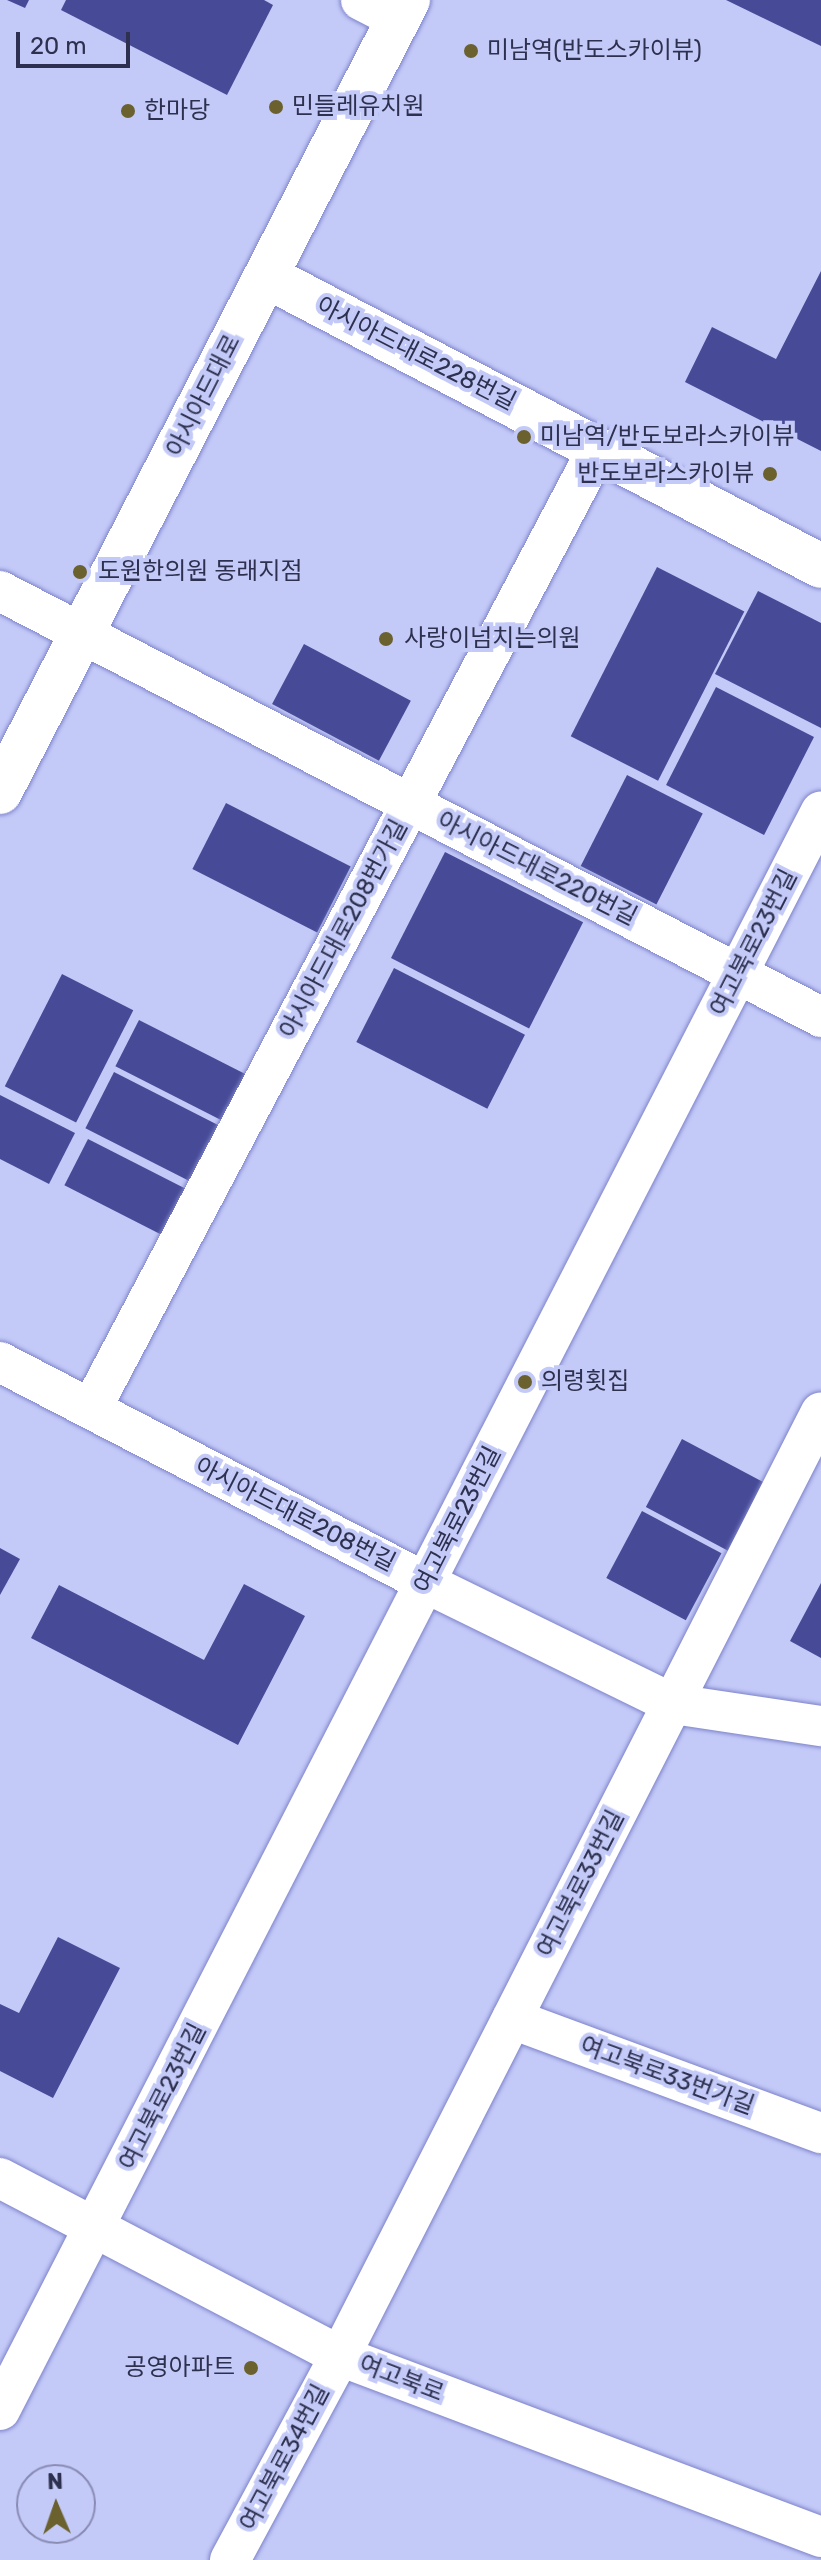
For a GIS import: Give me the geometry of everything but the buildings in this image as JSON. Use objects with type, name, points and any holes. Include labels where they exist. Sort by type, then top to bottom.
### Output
[{"type":"main road","name":"아시아드대로","points":[[0,792],[266,276],[389,6]]},
{"type":"main road","name":"아시아드대로228번길","points":[[266,276],[821,566]]},
{"type":"street","name":"아시아드대로208번가길","points":[[91,1409],[598,448]]},
{"type":"street","name":"아시아드대로220번길","points":[[0,591],[821,1017]]},
{"type":"street","name":"여고북로23번길","points":[[0,2410],[821,811]]},
{"type":"street","name":"아시아드대로208번길","points":[[0,1362],[426,1583],[673,1704],[821,1726]]},
{"type":"street","name":"여고북로33번길","points":[[340,2356],[821,1412]]},
{"type":"street","name":"여고북로33번가길","points":[[512,2019],[821,2133]]},
{"type":"street","name":"여고북로","points":[[0,2178],[340,2356],[821,2537]]},
{"type":"street","name":"여고북로34번길","points":[[230,2560],[340,2356]]},
{"type":"place","name":"미남역(반도스카이뷰)","points":[[471,51]]},
{"type":"place","name":"민들레유치원","points":[[276,107]]},
{"type":"place","name":"한마당","points":[[128,111]]},
{"type":"place","name":"미남역/반도보라스카이뷰","points":[[524,437]]},
{"type":"place","name":"반도보라스카이뷰","points":[[770,474]]},
{"type":"place","name":"도원한의원 동래지점","points":[[80,572]]},
{"type":"place","name":"사랑이넘치는의원","points":[[386,639]]},
{"type":"place","name":"의령횟집","points":[[525,1382]]},
{"type":"place","name":"공영아파트","points":[[251,2368]]}]
